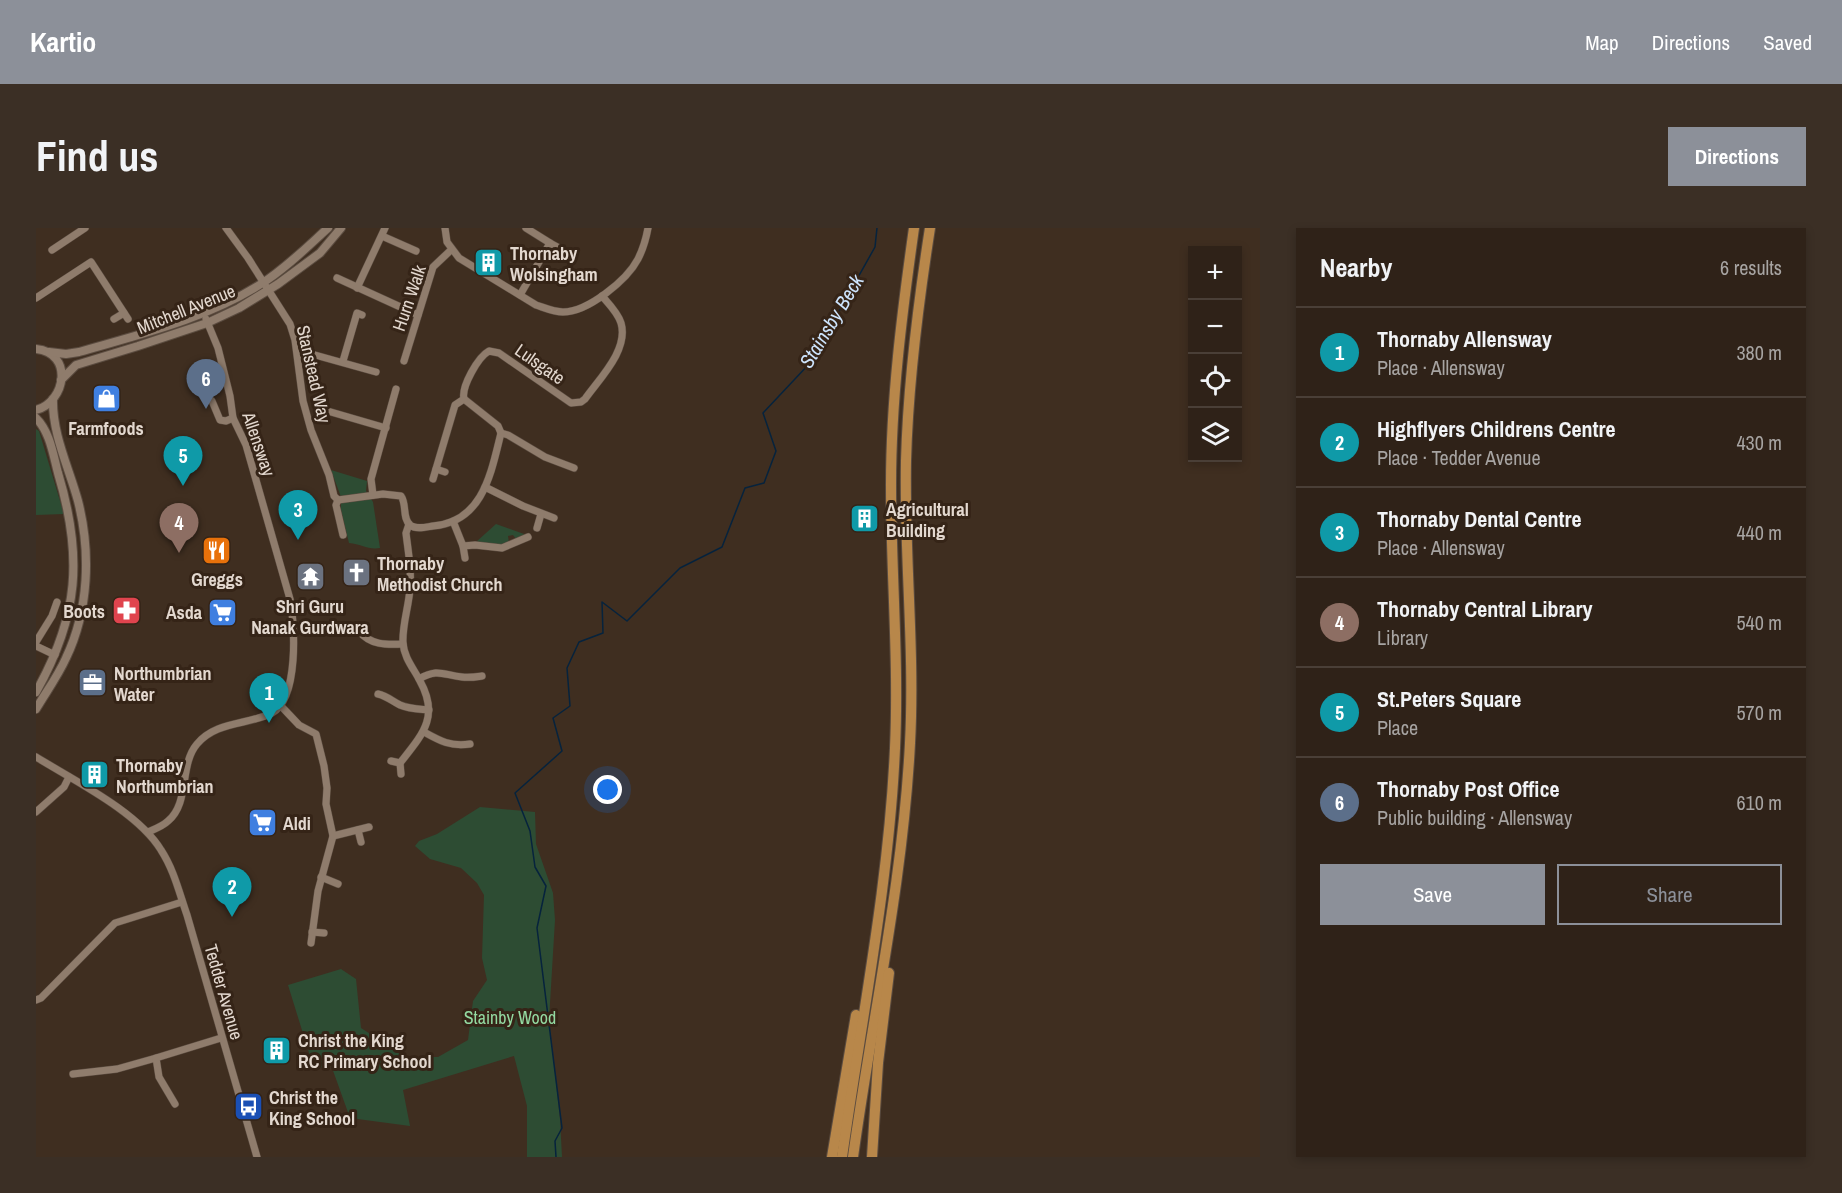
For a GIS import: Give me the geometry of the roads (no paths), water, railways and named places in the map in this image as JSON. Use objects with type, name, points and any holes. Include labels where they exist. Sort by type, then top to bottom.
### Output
[{"type":"highway","points":[[840,1157],[877,930],[888,840],[895,745],[896,679],[891,536],[892,424],[902,315],[914,228]]},
{"type":"highway","points":[[872,1157],[884,1012],[909,835],[908,782],[911,706],[906,462],[915,330],[930,228]]},
{"type":"highway","points":[[853,1157],[899,862],[908,782]]},
{"type":"highway","points":[[832,1157],[870,930],[888,840]]},
{"type":"street","points":[[52,250],[85,228]]},
{"type":"street","name":"Stanstead Way","points":[[226,228],[290,324],[296,340],[302,393],[311,430],[329,475],[334,496],[338,500],[336,505],[343,535]]},
{"type":"street","name":"Mitchell Avenue","points":[[266,286],[328,228]]},
{"type":"street","name":"Mitchell Avenue","points":[[53,399],[62,380],[76,364],[138,346],[205,318],[266,286],[320,253],[341,228]]},
{"type":"street","points":[[445,228],[447,242],[459,258],[536,305],[563,312],[589,305],[627,274],[637,262],[644,248],[648,228]]},
{"type":"street","points":[[526,228],[561,249]]},
{"type":"street","points":[[357,288],[383,232],[416,251]]},
{"type":"street","points":[[520,295],[550,243]]},
{"type":"street","name":"Hurn Walk","points":[[404,361],[433,267],[451,250]]},
{"type":"street","points":[[36,298],[91,262],[126,316],[114,319]]},
{"type":"street","points":[[337,279],[418,315]]},
{"type":"street","name":"Lulsgate","points":[[433,478],[455,405],[464,399],[463,388],[483,354],[494,351],[571,403],[585,399],[615,356],[623,335],[616,313],[602,296]]},
{"type":"street","points":[[343,362],[357,313],[362,315]]},
{"type":"street","name":"Mitchell Avenue","points":[[36,349],[66,354],[79,352],[205,318]]},
{"type":"street","name":"Allensway","points":[[205,318],[218,348],[233,418],[247,448],[293,615],[294,645],[289,685],[281,706]]},
{"type":"street","points":[[49,352],[59,364],[62,380]]},
{"type":"street","points":[[298,357],[315,356],[376,372]]},
{"type":"street","points":[[373,495],[371,479],[396,389]]},
{"type":"street","points":[[36,410],[43,408],[53,399]]},
{"type":"street","points":[[37,704],[58,672],[72,644],[81,615],[86,573],[78,502],[55,427],[53,399]]},
{"type":"street","points":[[338,500],[373,495],[400,496],[404,500],[409,524],[414,528],[442,525],[468,512],[480,499],[501,433],[498,426],[464,399]]},
{"type":"street","points":[[212,400],[220,420],[226,421],[233,418]]},
{"type":"street","points":[[324,410],[386,428]]},
{"type":"street","points":[[36,418],[48,436],[68,505],[74,549],[74,575],[67,621],[55,655],[36,692]]},
{"type":"street","points":[[501,433],[545,457],[567,461],[574,468]]},
{"type":"street","points":[[436,469],[445,472]]},
{"type":"street","points":[[485,487],[554,518]]},
{"type":"street","points":[[68,505],[78,502]]},
{"type":"street","points":[[537,528],[541,514]]},
{"type":"street","points":[[453,521],[465,558]]},
{"type":"street","points":[[401,774],[400,763],[424,732],[429,710],[427,697],[411,668],[403,644],[410,586],[406,533],[409,524]]},
{"type":"street","points":[[511,536],[515,544]]},
{"type":"street","points":[[463,546],[502,548],[528,537]]},
{"type":"street","points":[[55,655],[36,644],[57,602]]},
{"type":"street","points":[[358,631],[363,642],[382,645],[403,644]]},
{"type":"street","points":[[470,669],[470,678]]},
{"type":"street","points":[[419,679],[430,673],[443,672],[470,678],[482,676]]},
{"type":"street","points":[[388,696],[392,689]]},
{"type":"street","points":[[378,694],[388,696],[398,704],[410,709],[429,710]]},
{"type":"street","points":[[148,832],[173,816],[182,795],[192,751],[202,738],[219,729],[265,715],[281,706],[299,725],[316,734],[327,788],[326,804],[333,836],[321,877],[311,943]]},
{"type":"street","points":[[424,732],[443,743],[458,746],[470,744]]},
{"type":"street","name":"Tedder Avenue","points":[[36,758],[115,806],[148,832],[163,852],[174,874],[257,1157]]},
{"type":"street","points":[[391,761],[400,763]]},
{"type":"street","points":[[36,812],[64,787],[69,777]]},
{"type":"street","points":[[333,836],[369,828]]},
{"type":"street","points":[[358,830],[361,842]]},
{"type":"street","points":[[321,877],[338,884]]},
{"type":"street","points":[[36,1000],[46,994],[115,923],[182,902]]},
{"type":"street","points":[[312,932],[324,933]]},
{"type":"street","points":[[73,1074],[117,1069],[221,1038]]},
{"type":"street","points":[[156,1058],[159,1077],[175,1104]]},
{"type":"waterway","name":"Stainsby Beck","points":[[556,1157],[555,1141],[562,1128],[537,928],[546,886],[535,867],[530,831],[515,793],[562,751],[553,718],[570,706],[567,668],[579,642],[603,633],[602,602],[627,621],[680,568],[722,547],[745,488],[764,483],[776,451],[763,413],[810,363],[875,247],[877,228]]},
{"type":"place","name":"Thornaby Wolsingham","points":[[489,263]]},
{"type":"place","name":"Farmfoods","points":[[106,399]]},
{"type":"place","name":"Thornaby Post Office","points":[[206,409]]},
{"type":"place","name":"St.Peters Square","points":[[183,486]]},
{"type":"place","name":"Agricultural Building","points":[[865,519]]},
{"type":"place","name":"Thornaby Dental Centre","points":[[298,540]]},
{"type":"place","name":"Greggs","points":[[217,550]]},
{"type":"place","name":"Thornaby Central Library","points":[[179,553]]},
{"type":"place","name":"Thornaby Methodist Church","points":[[356,573]]},
{"type":"place","name":"Shri Guru Nanak Gurdwara","points":[[310,577]]},
{"type":"place","name":"Boots","points":[[126,611]]},
{"type":"place","name":"Asda","points":[[223,612]]},
{"type":"place","name":"Northumbrian Water","points":[[93,683]]},
{"type":"place","name":"Thornaby Allensway","points":[[269,723]]},
{"type":"place","name":"Thornaby Northumbrian","points":[[95,775]]},
{"type":"place","name":"Aldi","points":[[262,823]]},
{"type":"place","name":"Highflyers Childrens Centre","points":[[232,917]]},
{"type":"place","name":"Christ the King RC Primary School","points":[[277,1050]]},
{"type":"place","name":"Christ the King School","points":[[248,1107]]},
{"type":"park label","name":"Stainby Wood","points":[[510,1017]]}]
